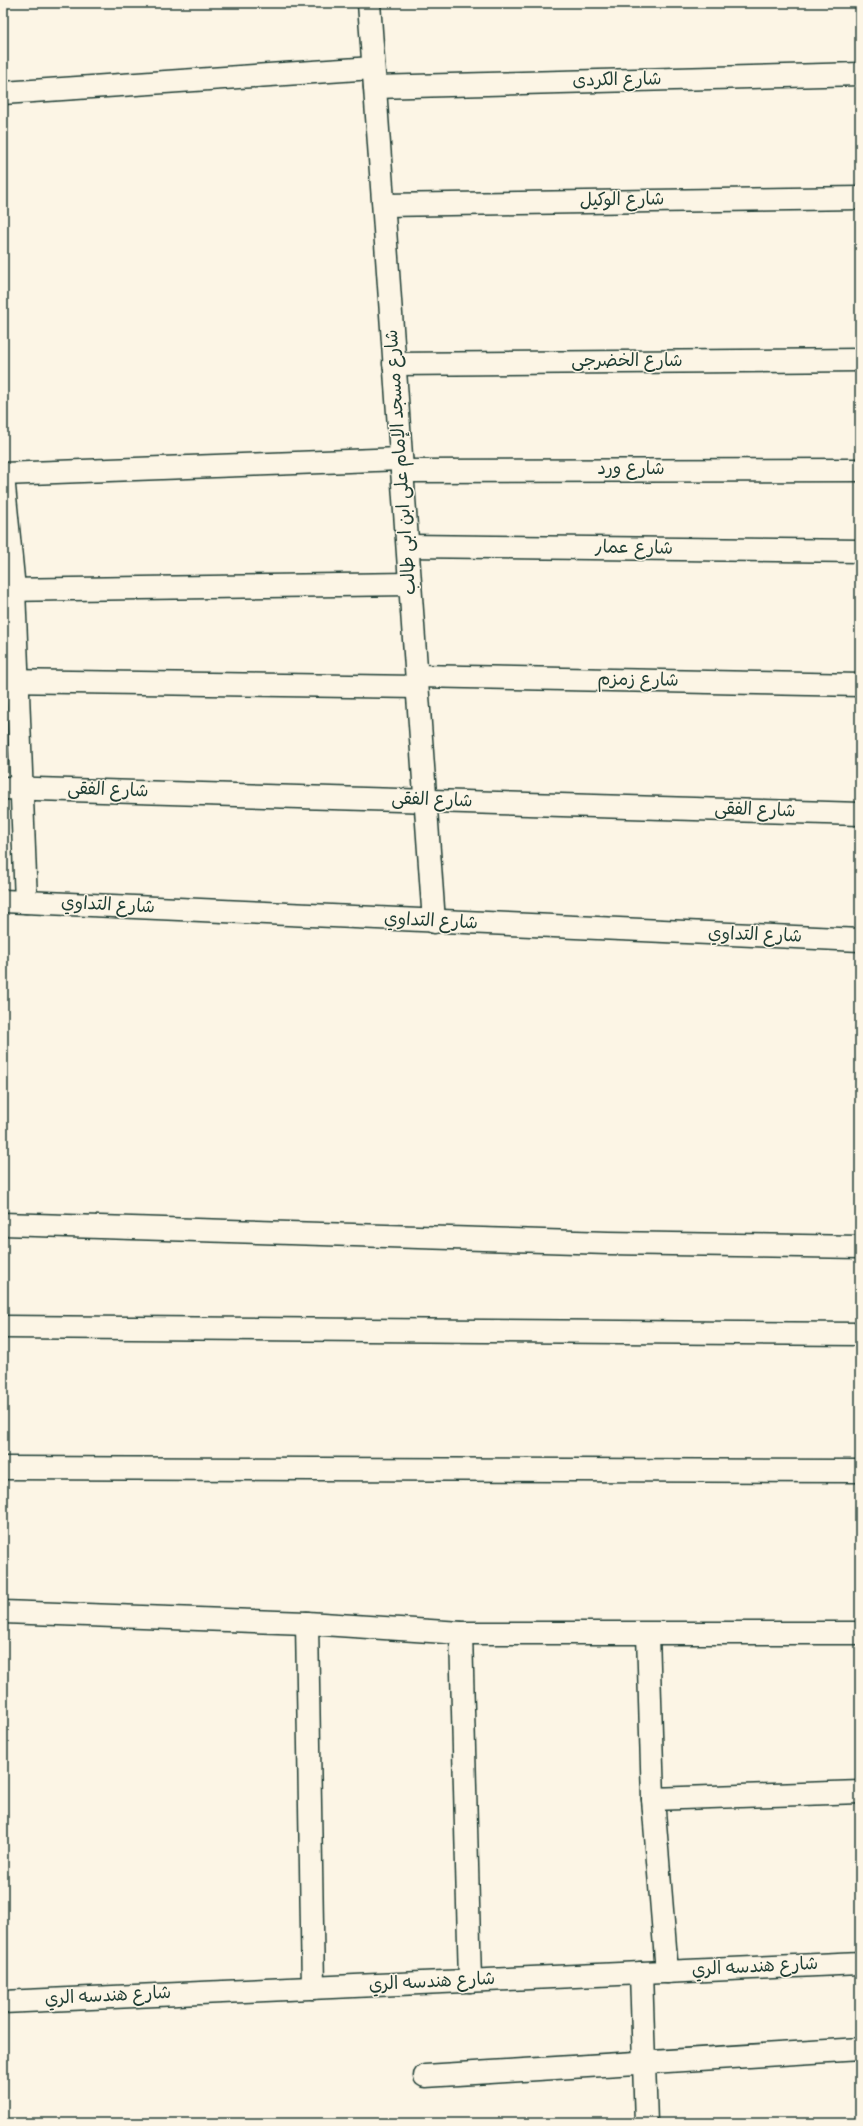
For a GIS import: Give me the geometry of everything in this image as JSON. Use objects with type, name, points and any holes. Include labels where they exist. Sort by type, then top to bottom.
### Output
[{"type":"street","name":"شارع مسجد الإمام على ابن ابى طالب","points":[[369,3],[434,922]]},
{"type":"street","name":"شارع الكردى","points":[[3,92],[374,77],[860,74]]},
{"type":"street","name":"شارع الوكيل","points":[[384,205],[860,198]]},
{"type":"street","name":"شارع الخضرجى","points":[[394,364],[860,360]]},
{"type":"street","name":"شارع ورد","points":[[3,475],[402,465],[860,470]]},
{"type":"street","points":[[3,475],[8,590],[13,788],[26,902]]},
{"type":"street","name":"شارع عمار","points":[[408,546],[860,551]]},
{"type":"street","points":[[8,590],[410,584]]},
{"type":"street","name":"شارع زمزم","points":[[10,681],[860,685]]},
{"type":"street","name":"شارع الفقى","points":[[13,788],[860,814]]},
{"type":"street","name":"شارع التداوي","points":[[3,901],[434,922],[860,940]]},
{"type":"street","points":[[3,1224],[600,1243],[860,1247]]},
{"type":"street","points":[[3,1327],[860,1334]]},
{"type":"street","points":[[3,1468],[860,1471]]},
{"type":"street","points":[[3,1612],[307,1623],[461,1633],[860,1633]]},
{"type":"street","points":[[307,1623],[313,1988]]},
{"type":"street","points":[[461,1633],[470,1981]]},
{"type":"street","points":[[648,1634],[654,1799],[667,1972]]},
{"type":"street","points":[[654,1799],[860,1792]]},
{"type":"street","name":"شارع هندسه الري","points":[[3,2002],[860,1963]]},
{"type":"street","points":[[641,1973],[646,2123]]},
{"type":"street","points":[[426,2076],[860,2049]]}]
